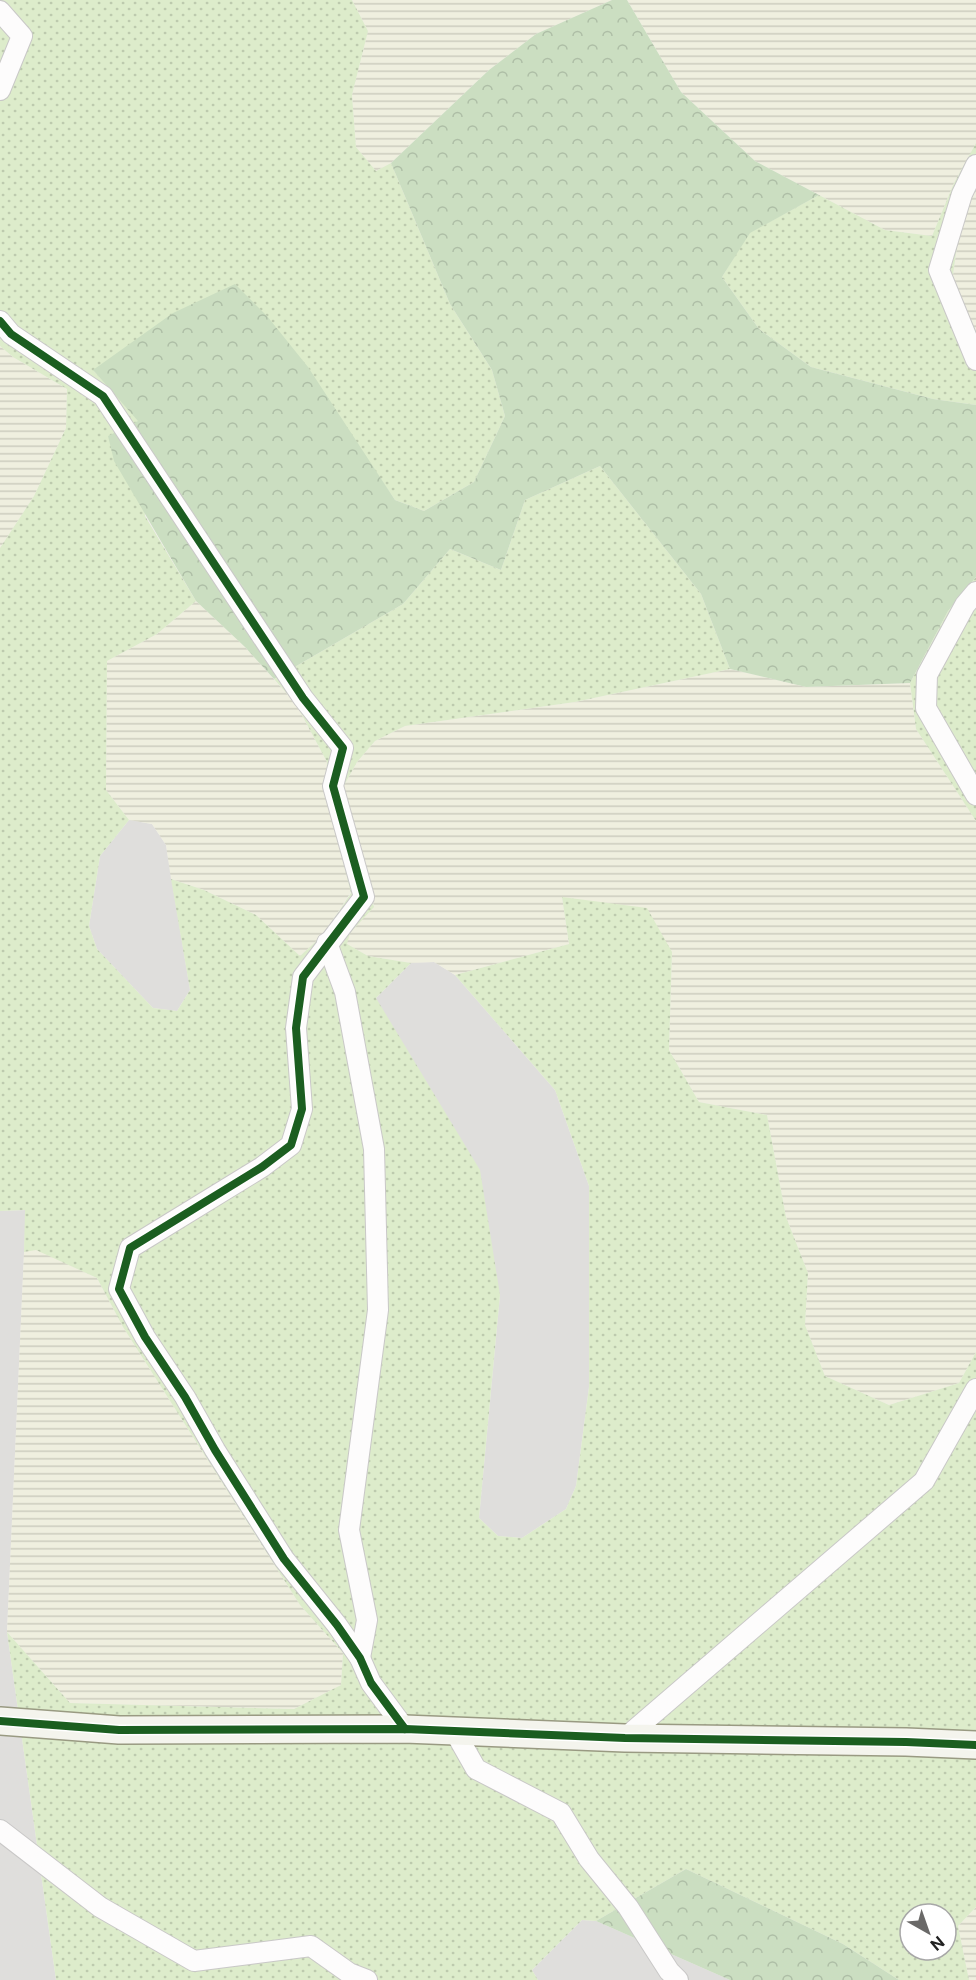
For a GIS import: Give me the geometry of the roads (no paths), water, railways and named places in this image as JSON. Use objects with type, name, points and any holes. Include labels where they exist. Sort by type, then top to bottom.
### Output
[{"type":"street","points":[[0,11],[22,36],[0,90]]},
{"type":"street","points":[[976,165],[963,194],[939,270],[976,360]]},
{"type":"street","points":[[0,321],[10,334],[103,396],[303,698],[343,748],[333,786],[364,897],[327,943],[303,978],[296,1028],[302,1109],[291,1145],[262,1167],[130,1248],[119,1289],[145,1337],[185,1396],[215,1450],[284,1559],[360,1658],[370,1683],[405,1729]]},
{"type":"street","points":[[976,592],[965,605],[927,675],[926,708],[976,795]]},
{"type":"street","points":[[327,943],[345,992],[374,1149],[378,1310],[349,1530],[367,1620],[360,1658]]},
{"type":"street","points":[[625,1738],[924,1481],[976,1389]]},
{"type":"street","points":[[0,1721],[119,1730],[405,1729],[625,1738],[976,1745]]},
{"type":"street","points":[[455,1732],[476,1768],[561,1813],[589,1859],[628,1907],[669,1971],[678,1980]]},
{"type":"street","points":[[0,1830],[100,1907],[194,1961],[311,1946],[349,1973],[367,1980]]}]
